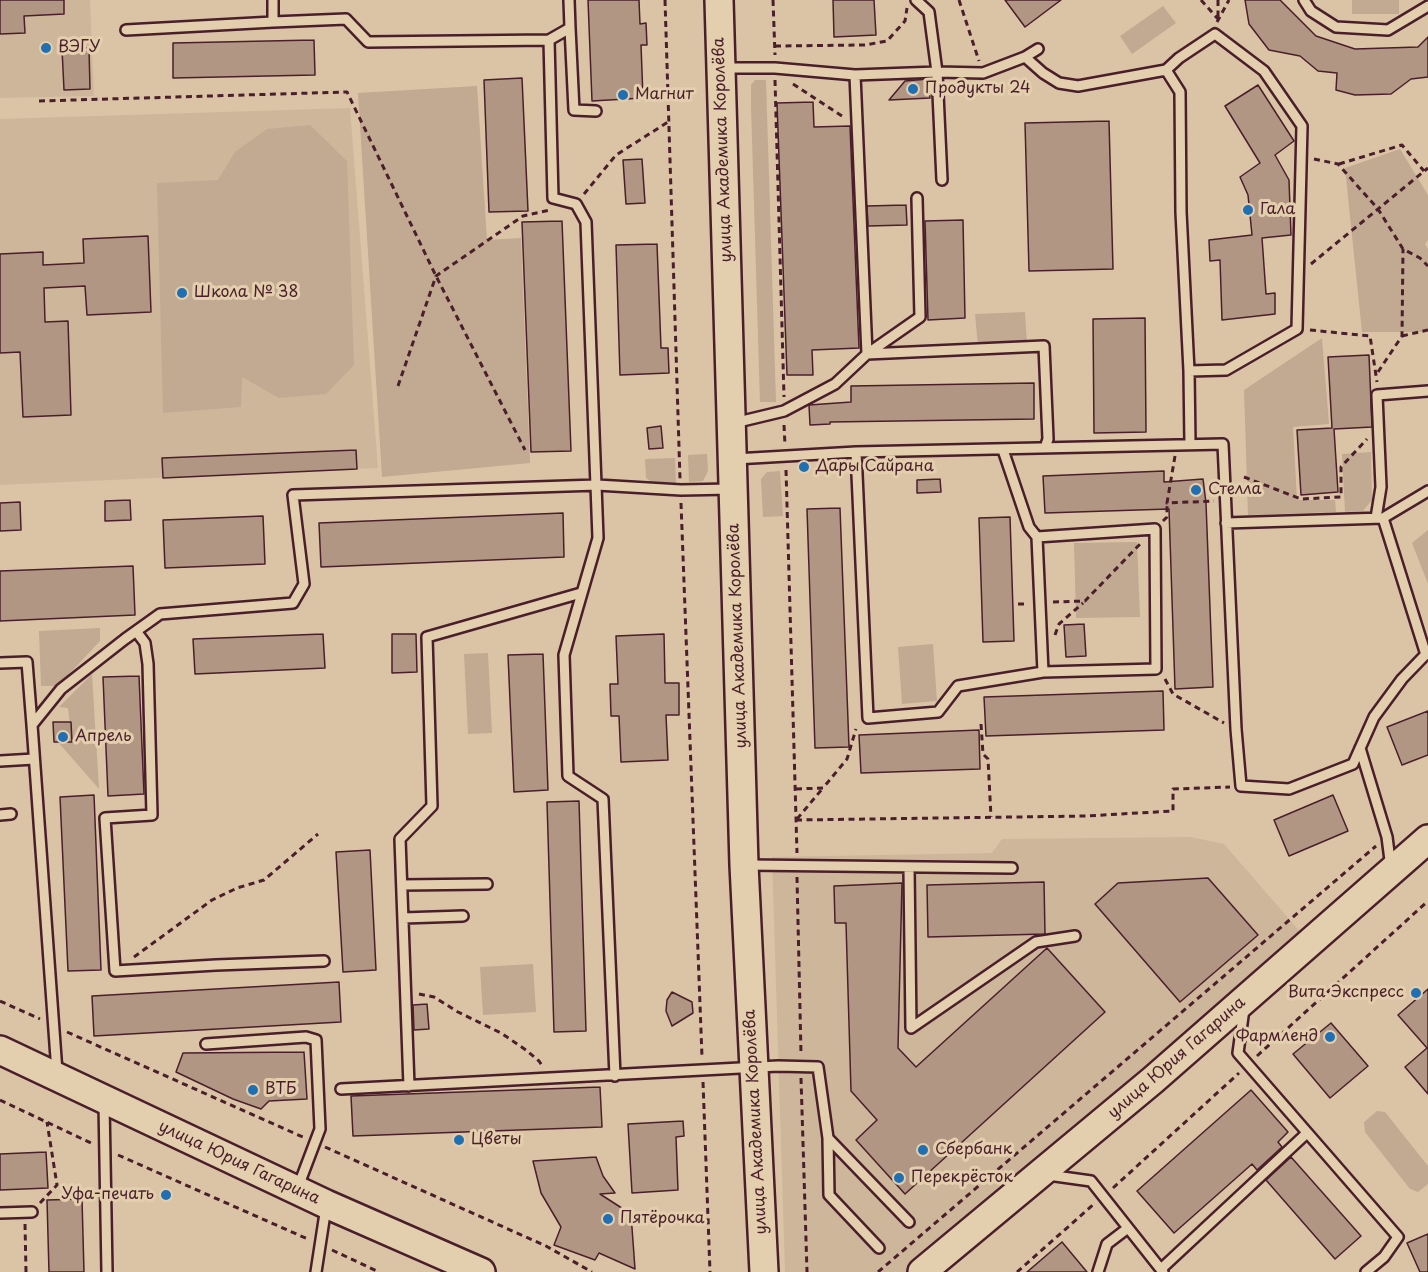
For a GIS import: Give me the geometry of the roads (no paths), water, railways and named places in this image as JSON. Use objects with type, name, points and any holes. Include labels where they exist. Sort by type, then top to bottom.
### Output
[{"type":"street","name":"улица Академика Королёва","points":[[719,0],[735,489],[744,865],[764,1272]]},
{"type":"street","name":"улица Юрия Гагарина","points":[[922,1272],[1041,1174],[1428,838]]},
{"type":"street","name":"улица Юрия Гагарина","points":[[0,1050],[326,1204],[481,1272]]},
{"type":"lane","points":[[273,0],[273,22]]},
{"type":"lane","points":[[569,0],[574,111],[596,111]]},
{"type":"lane","points":[[916,0],[929,12],[937,72],[942,180]]},
{"type":"lane","points":[[1304,0],[1311,11],[1336,27],[1388,30],[1428,6]]},
{"type":"lane","points":[[126,30],[346,19],[368,42],[549,40],[570,28]]},
{"type":"lane","points":[[1025,57],[1059,83],[1078,86],[1166,70],[1179,58],[1215,34],[1264,71],[1302,126],[1297,329],[1226,370],[1189,371]]},
{"type":"lane","points":[[549,40],[553,198],[576,204],[586,222],[597,484],[598,538],[564,656],[568,776],[603,799],[615,1076]]},
{"type":"lane","points":[[720,68],[855,75],[983,73],[1025,57],[1038,49]]},
{"type":"lane","points":[[1166,70],[1180,92],[1181,212],[1189,371],[1190,444]]},
{"type":"lane","points":[[855,75],[867,354]]},
{"type":"lane","points":[[732,424],[784,411],[835,384],[867,354],[920,317],[917,198]]},
{"type":"lane","points":[[867,354],[1044,346],[1048,439],[1045,448]]},
{"type":"lane","points":[[733,459],[856,452],[1223,444],[1236,729],[1241,786],[1289,789],[1353,764],[1374,717],[1402,679],[1427,653],[1379,518],[1381,487],[1377,395],[1428,391]]},
{"type":"lane","points":[[1003,450],[1029,528],[1036,537],[1043,672]]},
{"type":"lane","points":[[856,452],[868,718],[938,712],[957,686],[1043,672],[1156,669],[1155,529],[1036,537]]},
{"type":"lane","points":[[32,725],[61,689],[160,614],[293,603],[304,584],[293,495],[597,484],[681,490],[735,489]]},
{"type":"lane","points":[[1226,523],[1379,518],[1428,491]]},
{"type":"lane","points":[[409,1086],[400,839],[432,806],[427,637],[581,593]]},
{"type":"lane","points":[[136,631],[145,643],[148,664],[152,815],[105,818],[115,971],[324,961]]},
{"type":"lane","points":[[0,663],[27,662],[57,1077]]},
{"type":"lane","points":[[1360,748],[1387,837],[1391,870]]},
{"type":"lane","points":[[0,761],[34,759]]},
{"type":"lane","points":[[0,815],[11,814]]},
{"type":"lane","points":[[744,865],[1012,868]]},
{"type":"lane","points":[[909,868],[911,1028],[1036,942],[1076,936]]},
{"type":"lane","points":[[402,885],[487,884]]},
{"type":"lane","points":[[403,918],[463,916]]},
{"type":"lane","points":[[1245,999],[1238,1053],[1398,1237],[1384,1257],[1366,1272]]},
{"type":"lane","points":[[206,1044],[306,1037],[316,1040],[320,1129],[296,1190]]},
{"type":"lane","points":[[341,1089],[753,1068],[818,1067],[828,1138],[829,1195],[879,1248]]},
{"type":"lane","points":[[104,1098],[107,1272]]},
{"type":"lane","points":[[1041,1174],[1091,1181],[1162,1270],[1307,1132]]},
{"type":"lane","points":[[828,1138],[909,1222]]},
{"type":"lane","points":[[307,1272],[316,1272],[326,1204]]},
{"type":"lane","points":[[0,1213],[32,1212]]},
{"type":"lane","points":[[1098,1272],[1107,1244],[1128,1228]]},
{"type":"place","name":"ВЭГУ","points":[[46,48]]},
{"type":"place","name":"Продукты 24","points":[[913,89]]},
{"type":"place","name":"Магнит","points":[[623,95]]},
{"type":"place","name":"Гала","points":[[1248,210]]},
{"type":"place","name":"Школа № 38","points":[[182,293]]},
{"type":"place","name":"Дары Сайрана","points":[[804,467]]},
{"type":"place","name":"Стелла","points":[[1196,490]]},
{"type":"place","name":"Апрель","points":[[63,737]]},
{"type":"place","name":"Вита Экспресс","points":[[1416,993]]},
{"type":"place","name":"Фармленд","points":[[1330,1037]]},
{"type":"place","name":"ВТБ","points":[[253,1090]]},
{"type":"place","name":"Цветы","points":[[459,1140]]},
{"type":"place","name":"Сбербанк","points":[[923,1150]]},
{"type":"place","name":"Перекрёсток","points":[[899,1178]]},
{"type":"place","name":"Уфа-печать","points":[[166,1195]]},
{"type":"place","name":"Пятёрочка","points":[[608,1219]]}]
